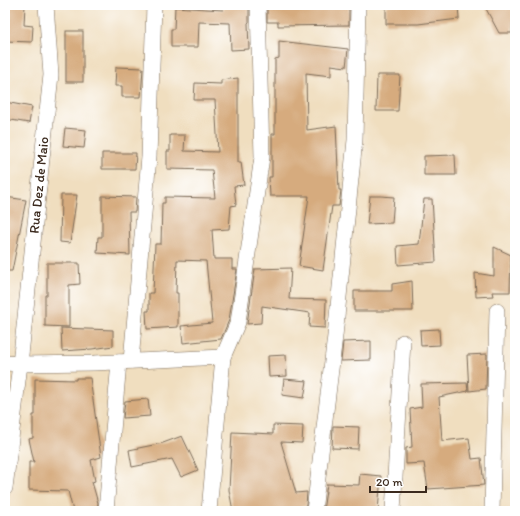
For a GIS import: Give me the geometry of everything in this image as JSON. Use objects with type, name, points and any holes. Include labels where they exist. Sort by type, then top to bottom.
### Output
[{"type":"street","name":"Rua Dez de Maio","points":[[5,488],[51,75],[46,5]]},
{"type":"street","points":[[106,511],[149,157],[154,5]]},
{"type":"street","points":[[209,511],[223,357],[238,322],[262,157],[258,5]]},
{"type":"street","points":[[314,511],[335,336],[355,140],[358,5]]},
{"type":"street","points":[[492,511],[497,311]]},
{"type":"street","points":[[393,511],[403,342]]},
{"type":"street","points":[[5,363],[20,364],[223,357]]},
{"type":"building","points":[[5,5],[25,5],[24,25],[33,26],[32,42],[5,41]]},
{"type":"building","points":[[224,5],[249,5],[249,49],[231,50],[230,23],[199,22],[198,47],[171,47],[171,29],[174,29],[175,7],[223,10]]},
{"type":"building","points":[[267,5],[302,5],[302,8],[349,7],[349,25],[278,26],[278,22],[267,22]]},
{"type":"building","points":[[386,5],[458,5],[459,19],[418,24],[386,24]]},
{"type":"building","points":[[484,5],[513,5],[512,33],[499,33]]},
{"type":"building","points":[[66,31],[83,31],[83,82],[66,82]]},
{"type":"building","points":[[279,41],[348,49],[346,67],[331,65],[331,76],[306,73],[307,130],[336,126],[339,190],[341,190],[339,206],[332,206],[323,270],[299,266],[309,196],[270,196],[269,177],[272,177],[272,134],[275,134],[275,59],[279,58]]},
{"type":"building","points":[[116,67],[143,68],[141,97],[122,97],[122,86],[115,86]]},
{"type":"building","points":[[377,75],[400,75],[398,111],[376,111]]},
{"type":"building","points":[[238,78],[238,162],[241,162],[244,185],[234,186],[236,205],[231,206],[229,229],[212,230],[214,259],[232,259],[232,269],[237,269],[229,320],[221,339],[183,343],[181,326],[212,323],[206,261],[177,260],[176,293],[178,293],[178,327],[147,329],[146,311],[149,311],[149,293],[153,293],[155,244],[161,244],[162,203],[165,203],[165,197],[215,198],[212,170],[167,169],[167,151],[170,151],[170,135],[185,135],[184,151],[218,152],[215,100],[194,100],[195,83],[221,84],[221,80]]},
{"type":"building","points":[[5,102],[32,107],[29,123],[5,119]]},
{"type":"building","points":[[65,128],[86,130],[84,148],[63,146]]},
{"type":"building","points":[[102,153],[136,153],[135,169],[102,169]]},
{"type":"building","points":[[455,155],[456,175],[424,175],[424,156]]},
{"type":"building","points":[[61,195],[77,195],[70,243],[60,242]]},
{"type":"building","points":[[102,196],[136,197],[135,212],[129,212],[130,255],[97,253],[98,237],[102,237]]},
{"type":"building","points":[[370,196],[394,197],[392,223],[367,224]]},
{"type":"building","points":[[5,197],[26,200],[12,271],[5,271]]},
{"type":"building","points":[[424,199],[432,199],[436,262],[398,265],[397,246],[419,244]]},
{"type":"building","points":[[494,247],[511,255],[510,292],[492,292],[493,296],[476,297],[475,273],[494,276]]},
{"type":"building","points":[[47,263],[79,263],[80,284],[69,285],[69,327],[45,326]]},
{"type":"building","points":[[291,268],[289,299],[326,300],[325,328],[309,327],[310,313],[262,306],[261,323],[247,324],[255,269]]},
{"type":"building","points":[[412,281],[413,311],[354,311],[354,291],[392,291],[392,284]]},
{"type":"building","points":[[61,328],[113,330],[113,346],[62,351]]},
{"type":"building","points":[[439,329],[440,345],[421,346],[420,330]]},
{"type":"building","points":[[371,341],[371,360],[341,361],[343,342]]},
{"type":"building","points":[[487,354],[486,389],[469,391],[467,355]]},
{"type":"building","points":[[286,355],[287,376],[269,377],[268,356]]},
{"type":"building","points":[[76,378],[90,378],[101,457],[91,460],[95,481],[92,482],[98,503],[97,511],[73,511],[68,491],[29,490],[29,462],[34,462],[29,439],[33,438],[33,415],[35,415],[35,379],[76,380]]},
{"type":"building","points":[[284,379],[307,381],[304,398],[282,395]]},
{"type":"building","points":[[467,383],[468,391],[439,397],[442,441],[469,438],[472,459],[481,458],[484,485],[428,489],[424,463],[406,464],[406,448],[412,447],[410,409],[422,407],[421,384]]},
{"type":"building","points":[[148,399],[150,416],[123,418],[125,401]]},
{"type":"building","points":[[273,425],[303,426],[302,443],[281,442],[296,493],[307,492],[306,506],[283,511],[233,511],[229,490],[232,432],[273,434]]},
{"type":"building","points":[[333,426],[359,427],[358,449],[332,448]]},
{"type":"building","points":[[182,436],[198,470],[181,477],[172,459],[132,467],[129,450],[163,443]]},
{"type":"building","points":[[360,474],[381,476],[378,511],[323,511],[327,484],[359,485]]}]
